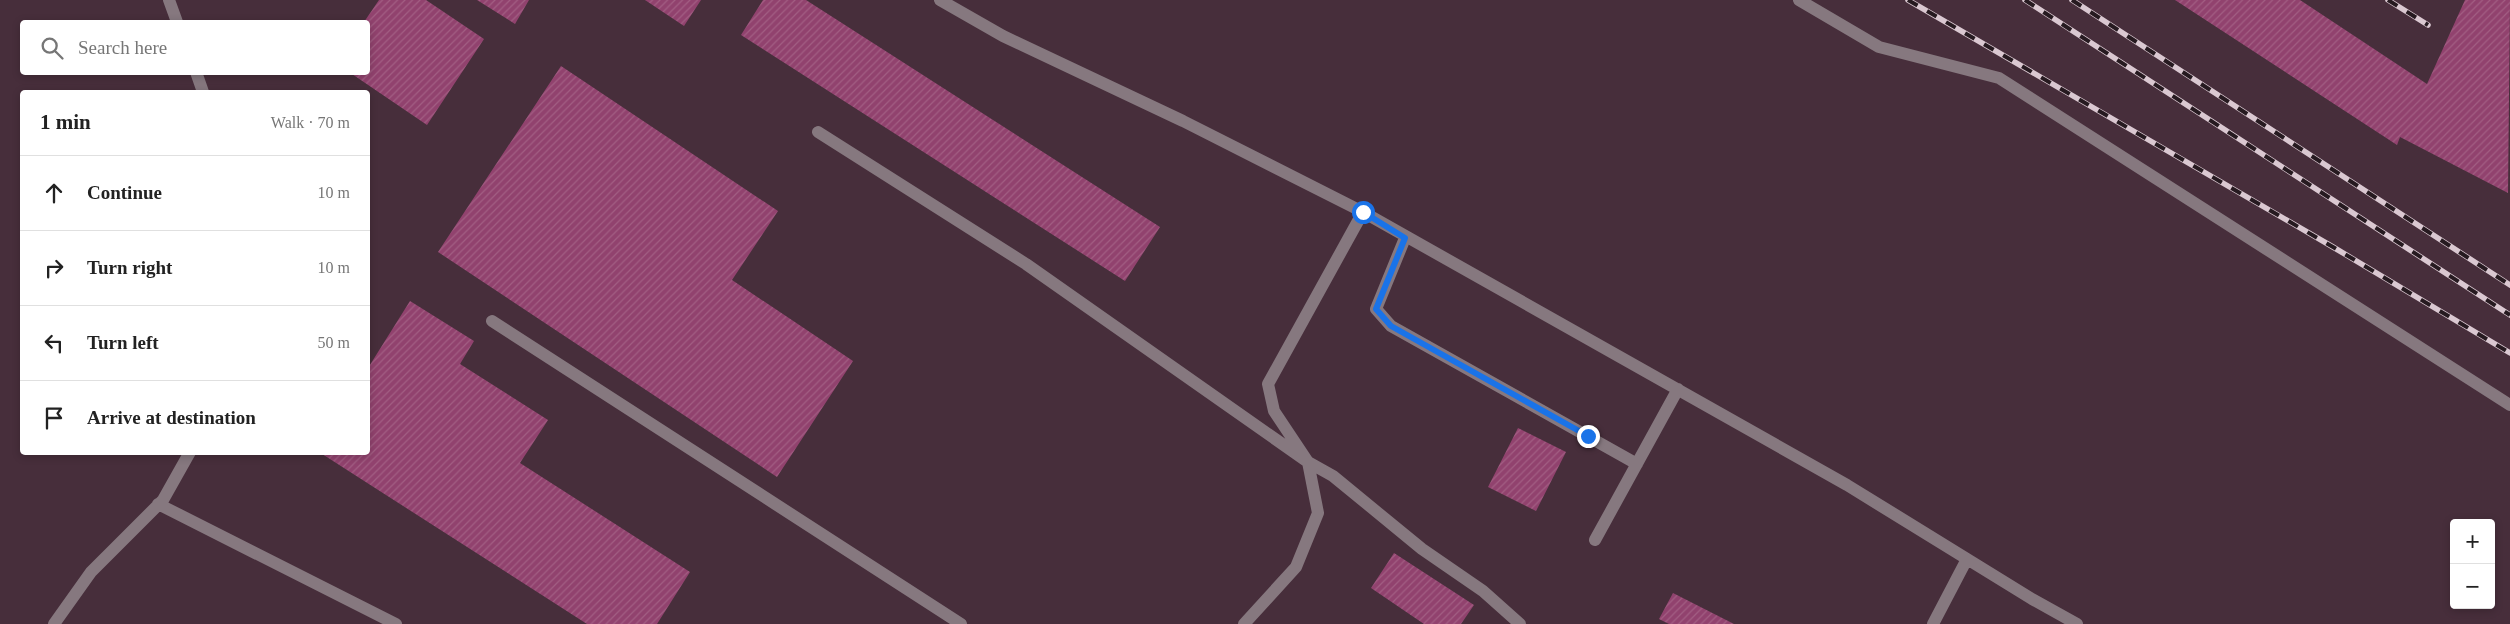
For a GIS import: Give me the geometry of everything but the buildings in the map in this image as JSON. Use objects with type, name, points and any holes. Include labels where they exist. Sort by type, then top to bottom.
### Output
[{"type":"lane","points":[[169,0],[176,20]]},
{"type":"lane","points":[[940,0],[1003,36],[1183,121],[1363,212],[1405,238],[1848,485],[2077,624]]},
{"type":"lane","points":[[1798,0],[1879,47],[1999,78],[2510,405]]},
{"type":"lane","points":[[197,75],[202,90]]},
{"type":"lane","points":[[818,132],[1026,264],[1308,462],[1332,476],[1422,549],[1483,591],[1520,624]]},
{"type":"lane","points":[[1244,624],[1296,567],[1318,513],[1308,462],[1274,411],[1268,384],[1363,212]]},
{"type":"lane","points":[[1405,238],[1376,309],[1391,326],[1637,464]]},
{"type":"lane","points":[[492,321],[961,624]]},
{"type":"lane","points":[[1595,540],[1678,389]]},
{"type":"lane","points":[[54,624],[91,572],[158,504],[188,455]]},
{"type":"lane","points":[[158,504],[396,624]]},
{"type":"lane","points":[[1933,624],[1968,559]]},
{"type":"railway","points":[[1908,0],[2333,247],[2510,353]]},
{"type":"railway","points":[[2025,0],[2510,315]]},
{"type":"railway","points":[[2072,0],[2510,285]]},
{"type":"railway","points":[[2388,0],[2428,25]]},
{"type":"route","points":[[1363,212],[1405,238],[1376,309],[1391,326],[1588,436]]}]
